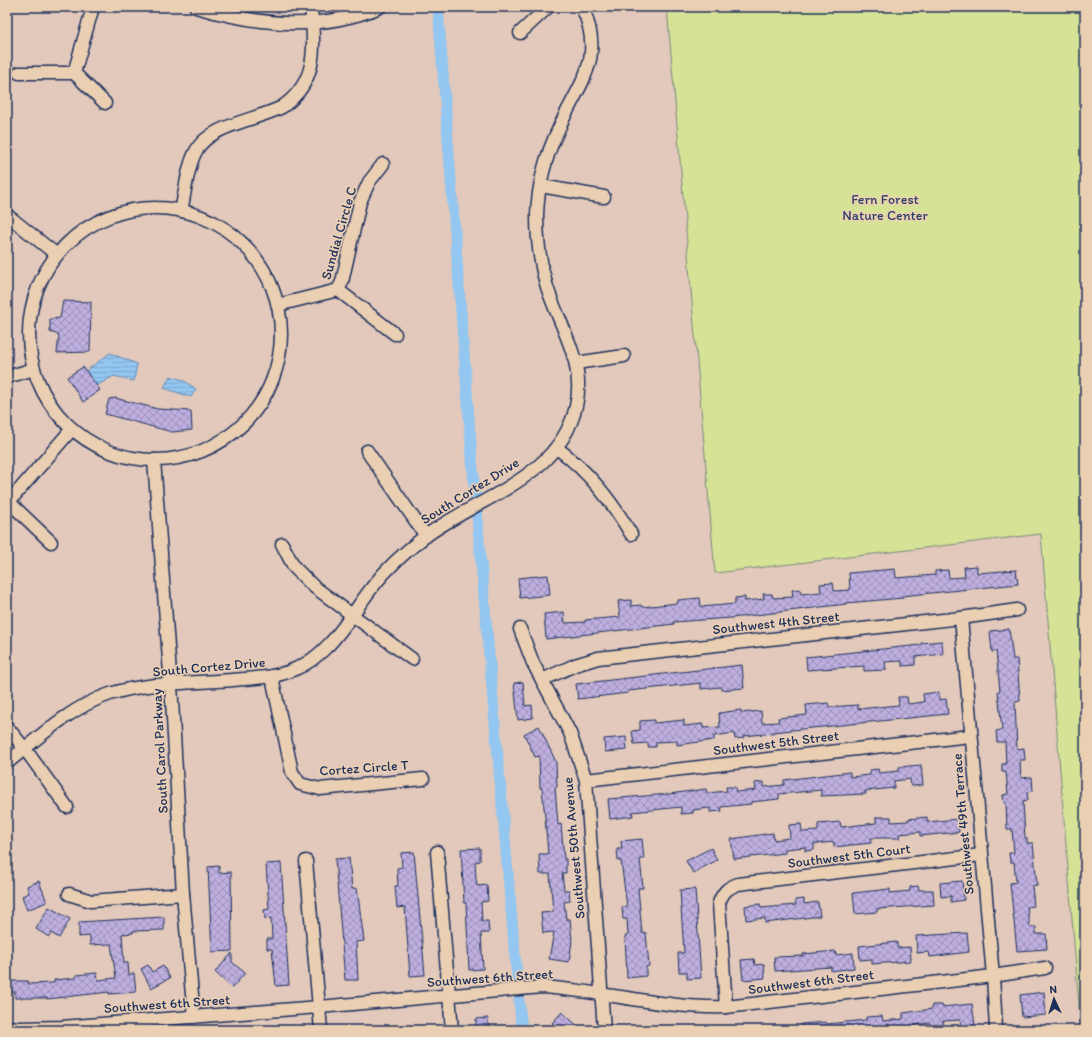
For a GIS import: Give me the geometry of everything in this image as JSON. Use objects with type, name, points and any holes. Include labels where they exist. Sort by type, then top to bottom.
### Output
[{"type":"street","points":[[74,73],[93,7]]},
{"type":"street","points":[[196,7],[256,22],[312,22],[346,18],[380,7]]},
{"type":"street","points":[[181,211],[193,158],[203,142],[221,130],[282,107],[291,101],[304,86],[311,71],[313,55],[311,7]]},
{"type":"street","points":[[520,32],[548,7]]},
{"type":"street","name":"South Cortez Drive","points":[[7,763],[74,712],[90,702],[126,690],[272,677],[297,668],[315,658],[329,644],[386,570],[426,536],[532,471],[557,448],[570,425],[576,408],[578,388],[576,363],[572,348],[548,289],[540,258],[537,225],[541,186],[550,149],[563,119],[584,82],[590,63],[590,32],[582,7]]},
{"type":"street","points":[[19,73],[74,73],[105,103]]},
{"type":"street","name":"Sundial Circle C","points":[[278,305],[338,290],[342,282],[360,202],[369,182],[383,164]]},
{"type":"street","points":[[541,186],[604,197]]},
{"type":"street","points":[[146,209],[181,211],[214,223],[243,244],[265,272],[278,305],[281,323],[279,361],[270,385],[254,412],[241,426],[210,448],[192,455],[173,459],[154,460],[132,458],[110,452],[90,442],[72,429],[55,412],[42,391],[34,369],[29,335],[32,306],[39,284],[57,255],[82,232],[113,216],[146,209]]},
{"type":"street","points":[[7,215],[57,255]]},
{"type":"street","name":"Sundial Circle C","points":[[338,290],[395,334]]},
{"type":"street","points":[[576,363],[624,356]]},
{"type":"street","points":[[7,378],[34,369]]},
{"type":"street","points":[[51,542],[8,503],[72,429]]},
{"type":"street","points":[[557,448],[599,486],[614,505],[632,534]]},
{"type":"street","points":[[367,451],[426,536]]},
{"type":"street","name":"South Carol Parkway","points":[[154,460],[171,685],[183,894],[194,1017]]},
{"type":"street","points":[[282,544],[294,567],[313,586],[412,659]]},
{"type":"street","name":"Southwest 4th Street","points":[[542,680],[575,664],[598,658],[961,618],[1017,610]]},
{"type":"street","name":"Southwest 49th Terrace","points":[[961,618],[970,736],[993,976],[996,1028]]},
{"type":"street","name":"Southwest 50th Avenue","points":[[520,629],[542,680],[570,733],[586,780],[604,1030]]},
{"type":"street","name":"Cortez Circle T","points":[[272,677],[292,772],[300,784],[320,788],[423,779]]},
{"type":"street","points":[[7,727],[67,807]]},
{"type":"street","name":"Southwest 5th Street","points":[[586,780],[970,736]]},
{"type":"street","points":[[437,852],[452,1030]]},
{"type":"street","name":"Southwest 5th Court","points":[[726,1007],[719,903],[722,893],[729,887],[738,884],[981,855]]},
{"type":"street","points":[[306,861],[321,1030]]},
{"type":"street","points":[[70,894],[91,901],[183,894]]},
{"type":"street","name":"Southwest 6th Street","points":[[7,1027],[62,1027],[319,1008],[542,987],[601,993],[700,1008],[726,1007],[993,976],[1045,968]]},
{"type":"green space","name":"Fern Forest Nature Center","points":[[667,7],[1085,7],[1085,1030],[1081,1030],[1041,534],[715,573]]},
{"type":"water","points":[[110,353],[137,364],[134,381],[114,376],[96,386],[86,371]]},
{"type":"water","points":[[170,376],[183,380],[196,389],[191,397],[164,388]]},
{"type":"building","points":[[63,301],[91,302],[90,352],[57,353],[59,335],[50,332],[50,319],[60,318]]},
{"type":"building","points":[[83,367],[100,390],[83,402],[67,377]]},
{"type":"building","points":[[115,398],[158,409],[191,411],[192,430],[172,432],[105,414],[109,399]]},
{"type":"building","points":[[977,566],[977,573],[1016,570],[1018,584],[902,596],[903,598],[846,603],[731,618],[673,622],[674,624],[546,639],[544,614],[564,612],[565,623],[620,617],[618,601],[631,600],[631,606],[641,605],[642,607],[678,603],[678,600],[700,598],[701,607],[735,604],[735,598],[745,597],[745,601],[764,599],[763,594],[772,594],[773,598],[793,597],[792,590],[800,589],[801,594],[821,592],[820,584],[833,583],[834,591],[850,590],[849,573],[895,569],[896,578],[935,575],[935,571],[948,570],[949,578],[965,577],[964,567]]},
{"type":"building","points":[[548,575],[550,595],[520,598],[518,578]]},
{"type":"building","points":[[1009,629],[1013,659],[1017,659],[1020,701],[1015,702],[1017,749],[1024,748],[1025,760],[1020,760],[1021,778],[1032,777],[1033,791],[1027,792],[1028,800],[1023,801],[1025,838],[1027,838],[1027,843],[1033,843],[1037,885],[1032,886],[1034,906],[1027,907],[1030,927],[1036,927],[1036,934],[1046,934],[1047,949],[1017,951],[1010,883],[1016,882],[1014,862],[1010,862],[1009,853],[1014,853],[1012,829],[1007,829],[1006,803],[1004,803],[1003,795],[1008,794],[1006,772],[1002,772],[1002,764],[1006,764],[1005,742],[997,742],[996,731],[1002,730],[998,691],[1000,691],[996,651],[992,652],[990,631]]},
{"type":"building","points":[[942,641],[943,654],[915,657],[915,665],[902,666],[902,661],[885,662],[886,670],[864,671],[864,666],[807,670],[806,657],[921,645],[921,643]]},
{"type":"building","points":[[742,665],[744,688],[721,690],[721,687],[701,689],[701,683],[628,691],[628,693],[578,699],[576,684]]},
{"type":"building","points":[[523,682],[525,706],[532,705],[533,718],[518,720],[514,683]]},
{"type":"building","points":[[939,692],[939,700],[946,699],[948,714],[773,732],[744,736],[744,738],[735,739],[734,733],[714,736],[714,740],[677,745],[677,741],[656,742],[656,747],[648,747],[648,743],[634,744],[632,731],[640,730],[640,721],[654,720],[654,723],[684,720],[684,726],[703,724],[703,728],[720,727],[719,713],[741,710],[741,713],[761,711],[762,723],[779,722],[778,718],[807,715],[806,705],[828,703],[829,707],[858,705],[858,709],[899,705],[898,697],[907,697],[908,704],[924,702],[923,694]]},
{"type":"building","points":[[539,726],[556,762],[557,787],[555,787],[558,825],[561,824],[564,859],[566,859],[566,873],[562,873],[564,890],[569,890],[570,901],[564,902],[566,919],[570,919],[572,941],[569,962],[549,959],[554,932],[543,933],[541,913],[553,912],[550,874],[540,874],[539,854],[548,854],[545,817],[542,788],[540,788],[539,756],[535,757],[524,734]]},
{"type":"building","points":[[626,737],[627,750],[605,752],[604,739]]},
{"type":"building","points":[[921,765],[923,785],[911,786],[910,779],[894,781],[894,788],[865,791],[866,794],[821,796],[821,790],[779,794],[779,799],[721,807],[722,811],[710,812],[710,808],[693,810],[693,813],[681,814],[681,807],[632,812],[633,816],[610,819],[608,799],[669,794],[706,789],[707,793],[727,791],[726,787],[735,787],[736,792],[756,790],[755,783],[764,782],[764,787],[784,785],[784,780],[850,772],[850,777],[870,775],[870,770],[878,769],[879,773],[899,771],[899,767]]},
{"type":"building","points":[[876,817],[891,817],[891,822],[908,821],[908,819],[927,817],[927,822],[958,819],[959,832],[920,836],[920,832],[899,834],[900,838],[871,838],[871,843],[834,847],[834,842],[814,844],[814,850],[805,851],[805,847],[785,849],[785,853],[734,859],[731,839],[773,833],[774,840],[790,838],[789,825],[801,824],[802,832],[818,831],[818,824],[840,822],[841,827],[876,823]]},
{"type":"building","points":[[642,839],[644,859],[640,859],[643,888],[638,888],[642,933],[646,933],[649,966],[646,967],[646,976],[627,978],[625,936],[628,935],[627,919],[623,919],[622,907],[627,907],[621,861],[618,861],[617,849],[622,849],[621,841]]},
{"type":"building","points":[[480,848],[480,861],[475,862],[476,879],[477,886],[487,885],[488,901],[481,902],[482,921],[488,921],[489,933],[481,933],[483,969],[469,970],[466,903],[464,903],[461,849]]},
{"type":"building","points":[[711,848],[717,860],[693,873],[686,861]]},
{"type":"building","points":[[414,852],[425,975],[410,976],[405,907],[397,908],[395,886],[398,886],[397,868],[402,867],[401,853]]},
{"type":"building","points":[[349,858],[352,889],[357,888],[364,941],[356,942],[358,980],[345,980],[335,859]]},
{"type":"building","points":[[281,863],[289,985],[276,986],[272,949],[267,949],[267,939],[272,939],[271,918],[265,919],[264,910],[269,909],[266,864]]},
{"type":"building","points":[[219,866],[219,873],[231,872],[232,951],[212,952],[208,867]]},
{"type":"building","points":[[39,881],[47,902],[27,910],[22,896],[29,893],[27,886]]},
{"type":"building","points":[[962,881],[964,900],[951,902],[951,896],[941,897],[940,883]]},
{"type":"building","points":[[918,886],[919,890],[933,890],[934,905],[877,909],[877,912],[855,914],[853,893],[890,889],[890,893],[910,891],[910,887]]},
{"type":"building","points":[[695,889],[701,978],[687,979],[687,972],[679,972],[678,953],[684,953],[680,890]]},
{"type":"building","points":[[804,899],[804,904],[818,902],[820,916],[765,923],[765,918],[746,920],[745,906],[760,904],[761,908],[796,905],[795,900]]},
{"type":"building","points":[[49,907],[70,919],[59,938],[51,933],[49,937],[36,929]]},
{"type":"building","points":[[164,917],[164,930],[133,931],[133,933],[122,934],[124,963],[128,963],[129,975],[134,973],[136,992],[109,994],[109,992],[47,999],[15,998],[15,992],[7,992],[7,981],[28,981],[28,984],[54,983],[54,980],[76,978],[76,975],[97,973],[98,980],[116,978],[111,944],[90,945],[90,936],[79,937],[79,922]]},
{"type":"building","points":[[967,933],[969,952],[930,957],[929,952],[917,953],[916,936]]},
{"type":"building","points":[[897,942],[897,948],[910,947],[911,961],[872,964],[872,959],[860,960],[859,946]]},
{"type":"building","points":[[835,951],[836,955],[853,953],[854,968],[831,971],[831,967],[775,971],[774,957],[803,956],[803,954]]},
{"type":"building","points":[[232,953],[232,962],[245,973],[232,988],[215,972]]},
{"type":"building","points":[[754,959],[755,965],[764,964],[765,978],[743,980],[741,960]]},
{"type":"building","points":[[148,965],[152,972],[163,966],[170,978],[151,988],[141,969]]},
{"type":"building","points":[[1044,992],[1046,1015],[1022,1017],[1020,995]]},
{"type":"building","points":[[972,1004],[975,1025],[961,1026],[960,1020],[943,1021],[944,1030],[931,1030],[930,1023],[914,1025],[914,1030],[801,1030],[801,1024],[826,1022],[827,1024],[866,1020],[866,1017],[882,1016],[883,1021],[903,1019],[903,1013],[932,1009],[932,1005],[942,1005],[942,1007]]},
{"type":"building","points":[[562,1012],[582,1030],[560,1030],[552,1023]]},
{"type":"building","points":[[488,1018],[489,1030],[476,1030],[476,1019]]},
{"type":"waterway","points":[[438,7],[472,458],[517,978]]},
{"type":"waterway","points":[[519,1000],[522,1030]]}]
